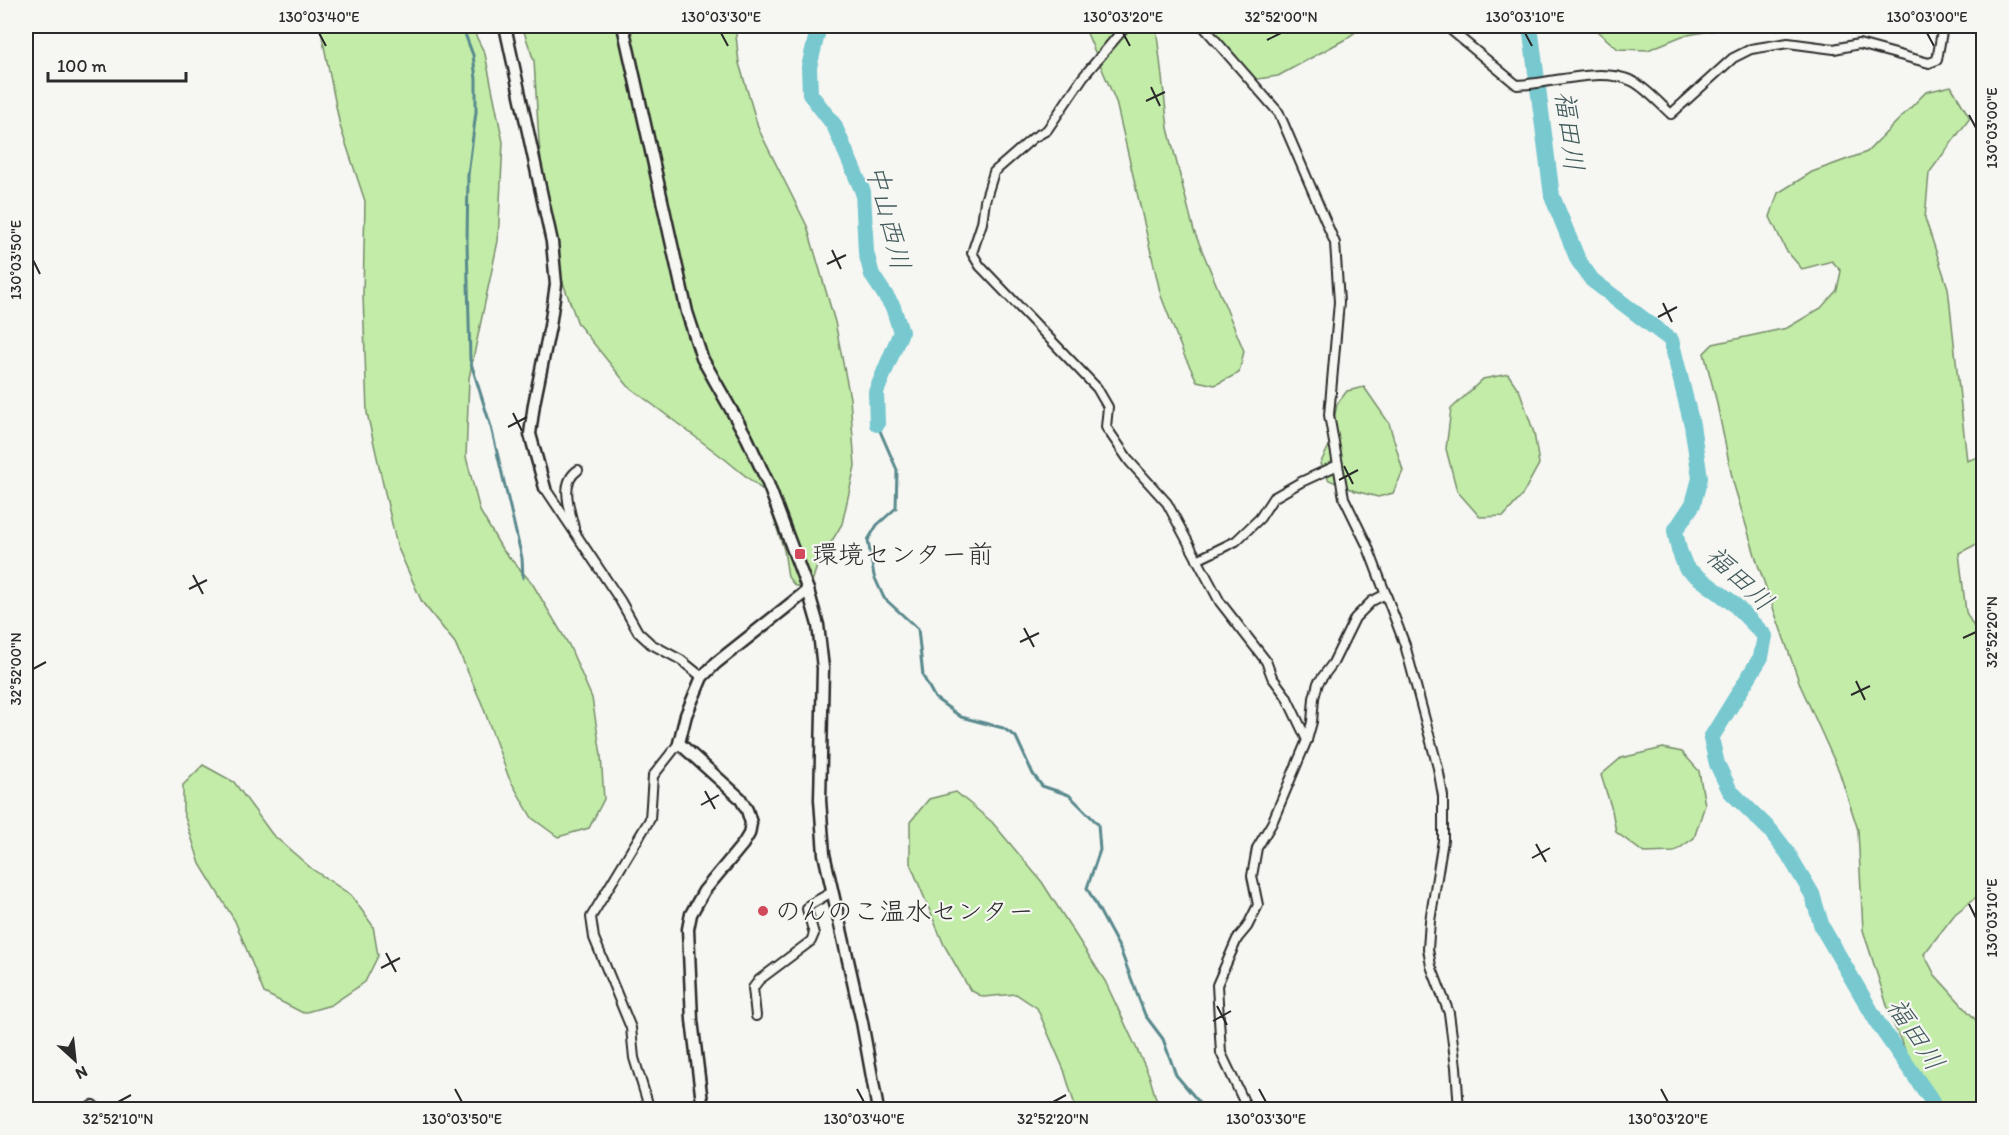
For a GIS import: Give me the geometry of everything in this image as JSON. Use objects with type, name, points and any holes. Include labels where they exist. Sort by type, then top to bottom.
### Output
[{"type":"street","points":[[505,26],[549,231],[556,284],[530,434],[545,488],[620,600],[638,632],[651,644],[681,660],[702,677]]},
{"type":"street","points":[[623,26],[687,312],[702,358],[747,438],[767,481],[808,590],[818,625],[823,668],[821,823],[824,854],[862,1022],[879,1110]]},
{"type":"street","points":[[1126,26],[1083,77],[1047,130],[1033,138],[994,172],[972,253],[980,267],[1097,388],[1108,407],[1106,427],[1130,462],[1167,503],[1220,602],[1266,661],[1272,677],[1286,696],[1307,740]]},
{"type":"street","points":[[1203,26],[1279,113],[1335,243],[1339,302],[1329,415],[1344,498],[1367,544],[1405,645],[1438,768],[1443,796],[1443,840],[1430,921],[1428,949],[1431,966],[1449,1013],[1459,1110]]},
{"type":"street","points":[[1446,26],[1517,85],[1583,76],[1615,76],[1633,81],[1671,114],[1733,58],[1751,49],[1788,43],[1834,49],[1859,44],[1929,63],[1937,60],[1943,26]]},
{"type":"street","points":[[1197,560],[1236,542],[1260,518],[1273,498],[1338,465]]},
{"type":"street","points":[[575,533],[567,484],[572,474],[578,470]]},
{"type":"street","points":[[650,1110],[634,1059],[631,1028],[594,938],[591,917],[650,819],[653,776],[679,743],[686,715],[702,677],[716,663],[808,590]]},
{"type":"street","points":[[1248,1110],[1221,1053],[1217,985],[1237,939],[1247,927],[1258,905],[1252,876],[1257,848],[1272,823],[1307,740],[1318,683],[1333,663],[1355,618],[1372,601],[1386,594]]},
{"type":"street","points":[[679,743],[740,798],[751,823],[749,834],[743,844],[704,891],[691,914],[688,929],[692,1020],[703,1110]]},
{"type":"street","points":[[756,1016],[753,988],[759,980],[811,941],[814,934],[807,909],[809,905],[832,892]]},
{"type":"street","points":[[85,1110],[93,1105],[99,1110]]},
{"type":"green space","points":[[320,26],[471,26],[485,54],[503,142],[498,241],[469,378],[466,457],[480,511],[502,549],[532,583],[569,645],[592,698],[601,755],[604,799],[589,828],[558,837],[532,818],[509,778],[482,704],[455,643],[422,602],[397,546],[367,413],[363,295],[365,201],[340,126]]},
{"type":"green space","points":[[522,26],[735,26],[739,63],[759,130],[807,226],[835,322],[850,398],[855,466],[842,524],[817,566],[811,585],[795,586],[788,577],[784,550],[765,492],[628,386],[578,324],[551,250],[539,142],[534,61]]},
{"type":"green space","points":[[1084,26],[1156,26],[1168,128],[1194,231],[1244,351],[1239,373],[1215,385],[1197,381],[1184,355],[1161,296],[1116,102]]},
{"type":"green space","points":[[1205,26],[1361,26],[1361,28],[1344,40],[1278,76],[1251,80]]},
{"type":"green space","points":[[1591,26],[1817,26],[1773,30],[1733,27],[1682,36],[1648,50],[1618,49]]},
{"type":"green space","points":[[1951,86],[1970,118],[1929,173],[1925,218],[1948,288],[1967,461],[1983,455],[1983,541],[1959,553],[1966,612],[1983,644],[1984,891],[1955,914],[1924,954],[1935,975],[1983,1028],[1983,1110],[1932,1109],[1892,1021],[1863,930],[1858,830],[1839,771],[1801,687],[1758,565],[1733,482],[1704,353],[1713,344],[1787,328],[1821,308],[1837,290],[1841,271],[1832,261],[1802,269],[1786,250],[1770,217],[1778,193],[1812,172],[1867,152],[1926,92]]},
{"type":"green space","points":[[1508,374],[1520,392],[1534,433],[1539,464],[1521,497],[1504,516],[1480,517],[1457,491],[1446,449],[1451,409],[1483,379]]},
{"type":"green space","points":[[1364,387],[1389,423],[1403,471],[1393,493],[1378,497],[1355,491],[1329,480],[1320,464],[1329,446],[1337,404],[1347,391]]},
{"type":"green space","points":[[1663,748],[1682,752],[1699,771],[1705,805],[1694,838],[1674,852],[1644,853],[1616,832],[1601,775],[1621,758]]},
{"type":"green space","points":[[203,765],[234,782],[272,834],[312,869],[351,895],[373,926],[378,956],[365,982],[331,1005],[303,1013],[264,993],[235,921],[200,864],[183,811],[183,785]]},
{"type":"green space","points":[[956,792],[992,822],[1042,882],[1105,981],[1149,1075],[1159,1109],[1076,1109],[1064,1070],[1037,1008],[1016,994],[983,997],[970,990],[944,945],[910,863],[910,822],[929,799]]},
{"type":"waterway","points":[[462,26],[473,55],[476,79],[476,112],[468,175],[470,360],[491,427],[522,558],[523,578]]},
{"type":"waterway","name":"中山西川","points":[[819,26],[809,67],[810,94],[834,125],[863,192],[866,252],[872,275],[893,307],[901,332],[876,392],[877,424]]},
{"type":"waterway","name":"福田川","points":[[1530,26],[1552,196],[1578,260],[1592,280],[1671,340],[1692,425],[1700,478],[1693,504],[1675,531],[1679,550],[1686,568],[1733,603],[1765,636],[1761,657],[1711,738],[1717,764],[1730,791],[1770,830],[1787,852],[1812,894],[1822,927],[1879,1025],[1930,1098],[1935,1110]]},
{"type":"waterway","points":[[877,424],[897,470],[896,508],[877,525],[868,540],[874,576],[884,598],[918,629],[923,676],[935,698],[961,717],[1003,728],[1016,737],[1033,774],[1042,786],[1069,795],[1098,824],[1100,850],[1087,888],[1120,949],[1145,1015],[1163,1039],[1176,1075],[1198,1101],[1202,1110]]},
{"type":"place","name":"環境センター前","points":[[800,554]]},
{"type":"place","name":"のんのこ温水センター","points":[[763,911]]}]
